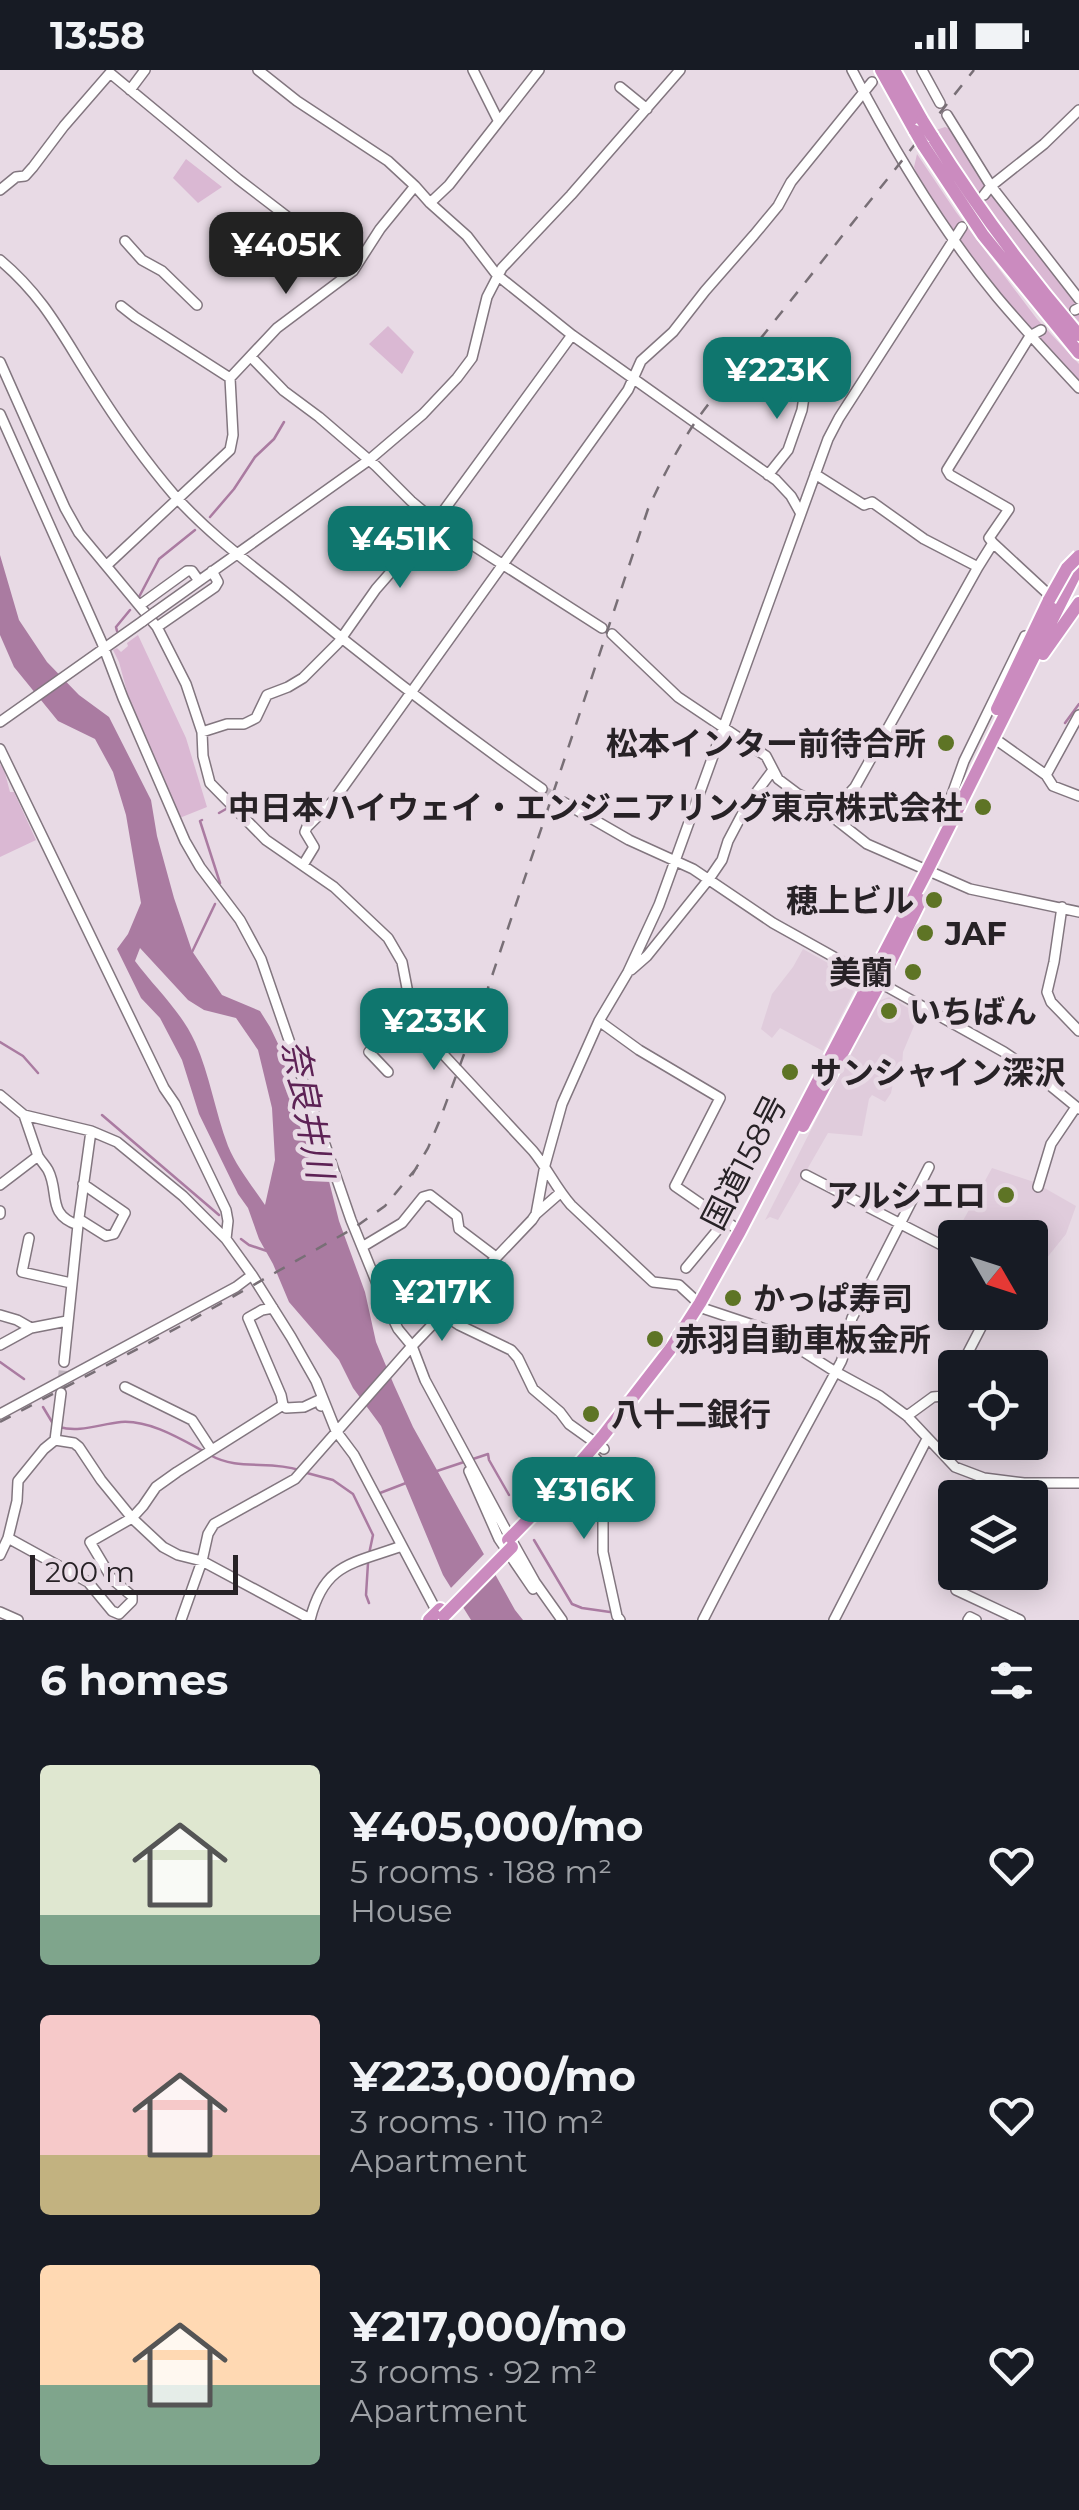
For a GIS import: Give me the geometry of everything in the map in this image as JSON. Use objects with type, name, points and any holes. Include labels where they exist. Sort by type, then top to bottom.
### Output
[{"type":"highway","points":[[894,70],[918,126],[983,235],[1079,353]]},
{"type":"highway","points":[[876,76],[918,126]]},
{"type":"highway","points":[[927,141],[1024,270],[1079,335]]},
{"type":"highway","points":[[1054,596],[1061,577],[1079,556]]},
{"type":"highway","points":[[1054,596],[1079,566]]},
{"type":"highway","name":"国道158号","points":[[703,1306],[1079,585]]},
{"type":"highway","name":"国道158号","points":[[930,873],[977,768],[993,717],[1054,596]]},
{"type":"highway","points":[[1044,654],[1079,603]]},
{"type":"highway","name":"国道158号","points":[[439,1617],[655,1383],[750,1232],[875,980]]},
{"type":"street","points":[[130,90],[145,70]]},
{"type":"street","points":[[258,70],[297,101],[375,152],[467,236],[497,274],[572,335],[768,474],[791,496],[800,512]]},
{"type":"street","points":[[473,70],[498,120]]},
{"type":"street","points":[[430,204],[539,70]]},
{"type":"street","points":[[0,722],[369,460],[423,414],[472,358],[487,297],[497,274],[680,70]]},
{"type":"street","points":[[852,70],[902,160],[954,240],[994,294],[1079,388]]},
{"type":"street","points":[[922,70],[940,103]]},
{"type":"street","points":[[0,190],[16,177],[25,176],[110,73],[352,271]]},
{"type":"street","points":[[303,866],[314,847],[305,832],[307,827],[334,800],[411,693],[628,390],[641,361],[673,332],[778,206],[791,182],[876,76]]},
{"type":"street","points":[[620,88],[646,109]]},
{"type":"street","points":[[984,195],[1079,110]]},
{"type":"street","points":[[947,115],[991,186],[1079,298]]},
{"type":"street","points":[[107,565],[230,450],[230,378],[276,328],[352,271],[380,228],[415,186]]},
{"type":"street","points":[[536,1214],[544,1165],[562,1104],[599,1022],[628,972],[676,862],[800,512],[838,418],[962,227]]},
{"type":"street","points":[[125,241],[197,305]]},
{"type":"street","points":[[0,260],[44,304],[90,380],[178,499],[341,638],[542,789]]},
{"type":"street","points":[[121,306],[230,378]]},
{"type":"street","points":[[954,816],[949,803],[964,761],[1054,596],[989,538],[1008,509],[946,470],[1030,336],[1041,330]]},
{"type":"street","points":[[202,732],[256,718],[267,695],[304,678],[320,663],[376,588],[435,521],[572,335]]},
{"type":"street","points":[[251,357],[284,392],[319,417],[435,521],[602,628]]},
{"type":"street","points":[[0,362],[64,508],[79,533],[157,627],[186,684],[202,732],[210,783],[266,840],[334,886],[388,938],[402,962],[411,1009],[429,1039],[488,1100],[584,1218],[653,1282],[678,1284],[703,1306],[771,1331],[880,1396],[907,1416],[955,1466],[984,1478],[1024,1484],[1079,1483]]},
{"type":"street","points":[[768,474],[788,450],[802,410],[807,377]]},
{"type":"street","points":[[0,414],[185,842],[240,920],[261,959],[382,1296],[511,1542],[561,1620]]},
{"type":"street","points":[[815,474],[864,505],[872,502],[924,539],[978,568]]},
{"type":"street","points":[[830,815],[855,786],[993,543]]},
{"type":"street","points":[[140,605],[187,571],[198,581]]},
{"type":"street","points":[[157,627],[217,585],[212,571]]},
{"type":"street","points":[[612,634],[678,696],[766,756],[778,779],[868,844],[970,889],[1079,912]]},
{"type":"street","points":[[1046,774],[1079,716]]},
{"type":"street","points":[[998,741],[1046,774],[1053,786],[1079,796]]},
{"type":"street","points":[[0,748],[220,1196],[228,1221],[226,1238]]},
{"type":"street","points":[[628,972],[647,956],[709,879],[747,805],[773,770]]},
{"type":"street","points":[[562,802],[709,879],[773,924],[1035,1073],[1078,1108],[1050,1144],[1038,1187]]},
{"type":"street","points":[[1062,907],[1047,992],[1051,1002],[1079,1031]]},
{"type":"street","points":[[388,1072],[369,1052],[411,1009]]},
{"type":"street","points":[[599,1022],[720,1098],[675,1186],[740,1231]]},
{"type":"street","points":[[0,1096],[24,1115],[91,1131],[117,1142],[184,1196],[226,1238],[316,1381],[439,1617]]},
{"type":"street","points":[[24,1115],[38,1156],[49,1171],[56,1206],[64,1220],[78,1222],[106,1236],[114,1234],[125,1213],[83,1184]]},
{"type":"street","points":[[64,1362],[91,1131]]},
{"type":"street","points":[[0,1184],[38,1156]]},
{"type":"street","points":[[703,1620],[843,1356],[852,1318],[929,1168]]},
{"type":"street","points":[[806,1175],[938,1243]]},
{"type":"street","points":[[182,1620],[214,1524],[289,1484],[409,1349],[560,1193]]},
{"type":"street","points":[[362,1247],[402,1223],[423,1197],[430,1196],[457,1216],[459,1230],[496,1257]]},
{"type":"street","points":[[686,1268],[725,1221]]},
{"type":"street","points":[[29,1238],[22,1272],[71,1283]]},
{"type":"street","points":[[0,1414],[252,1275]]},
{"type":"street","points":[[273,1308],[248,1318],[283,1404],[293,1410],[319,1400],[324,1413]]},
{"type":"street","points":[[446,1312],[458,1326],[510,1350],[534,1389],[597,1450],[604,1470],[603,1552],[620,1620]]},
{"type":"street","points":[[0,1315],[31,1328]]},
{"type":"street","points":[[0,1344],[31,1328],[67,1321]]},
{"type":"street","points":[[125,1387],[192,1420],[212,1449]]},
{"type":"street","points":[[0,1555],[17,1502],[18,1481],[57,1430],[61,1393]]},
{"type":"street","points":[[907,1416],[938,1397]]},
{"type":"street","points":[[8,1538],[88,1582],[119,1614],[132,1602],[132,1596],[112,1579],[90,1542],[132,1518],[156,1487],[283,1404]]},
{"type":"street","points":[[57,1430],[79,1448],[132,1518],[164,1547],[202,1561],[310,1620],[318,1592],[328,1578],[343,1568],[402,1546]]},
{"type":"street","points":[[834,1620],[926,1439]]},
{"type":"street","points":[[465,1454],[471,1478],[499,1539],[531,1586],[561,1620]]},
{"type":"street","points":[[956,1590],[1020,1620]]},
{"type":"street","points":[[0,1612],[18,1620]]},
{"type":"street","points":[[968,1620],[976,1620]]},
{"type":"shaded area","points":[[945,127],[1079,308],[1079,322],[992,214],[936,130]]},
{"type":"shaded area","points":[[917,154],[1037,319],[1079,364],[1079,384],[978,269],[918,177],[914,167]]},
{"type":"shaded area","points":[[186,159],[222,187],[198,203],[173,178]]},
{"type":"shaded area","points":[[388,326],[414,352],[402,374],[369,344]]},
{"type":"shaded area","points":[[0,555],[19,620],[47,662],[79,695],[109,717],[151,800],[157,836],[192,951],[222,995],[260,1011],[270,1027],[281,1050],[298,1122],[311,1154],[328,1177],[339,1221],[365,1292],[376,1342],[394,1385],[413,1427],[523,1620],[471,1620],[443,1575],[381,1426],[353,1388],[339,1360],[289,1302],[248,1208],[199,1114],[182,1060],[160,1018],[141,998],[117,949],[141,903],[126,815],[113,772],[95,739],[58,721],[14,667],[0,635]],"holes":[[[140,948],[188,1000],[204,1010],[236,1018],[258,1050],[272,1108],[275,1160],[265,1205],[228,1146],[195,1042],[135,961]]]},
{"type":"shaded area","points":[[138,635],[186,738],[207,807],[177,819],[113,650],[121,652]]},
{"type":"shaded area","points":[[0,764],[36,840],[0,857]]},
{"type":"shaded area","points":[[803,949],[853,977],[856,987],[823,1051],[780,1028],[772,1038],[761,1029],[772,994]]},
{"type":"shaded area","points":[[889,997],[919,1014],[891,1093],[885,1102],[872,1095],[869,1099],[862,1136],[828,1133],[778,1220],[765,1220],[878,1001]]},
{"type":"shaded area","points":[[992,1168],[1034,1182],[1076,1206],[1066,1234],[1048,1256],[1048,1220],[963,1220]]},
{"type":"pier","points":[[488,1550],[499,1570],[459,1610],[447,1592]]},
{"type":"waterway","points":[[210,517],[284,422]]},
{"type":"waterway","points":[[139,597],[159,559],[195,530]]},
{"type":"waterway","points":[[117,631],[130,610]]},
{"type":"waterway","points":[[1065,723],[1079,704]]},
{"type":"waterway","points":[[219,813],[226,809]]},
{"type":"waterway","points":[[202,820],[220,883]]},
{"type":"waterway","points":[[192,952],[215,904]]},
{"type":"waterway","points":[[0,1042],[23,1056],[38,1073]]},
{"type":"waterway","points":[[102,1115],[219,1215]]},
{"type":"waterway","points":[[241,1239],[267,1251]]},
{"type":"waterway","points":[[0,1362],[24,1379]]},
{"type":"waterway","points":[[43,1407],[52,1422]]},
{"type":"waterway","points":[[59,1427],[82,1429],[132,1422],[164,1431],[203,1451]]},
{"type":"waterway","points":[[437,1471],[488,1454],[509,1495]]},
{"type":"waterway","points":[[210,1455],[232,1463],[299,1470]]},
{"type":"waterway","points":[[307,1473],[333,1480],[353,1494],[373,1535],[369,1554]]},
{"type":"waterway","points":[[380,1493],[406,1483]]},
{"type":"waterway","points":[[534,1540],[572,1604],[610,1612]]},
{"type":"waterway","points":[[368,1563],[369,1603]]},
{"type":"tunnel","points":[[542,789],[563,802]]},
{"type":"tunnel","points":[[61,1393],[64,1362]]},
{"type":"railway","points":[[412,1175],[439,1122],[484,1000],[648,509],[661,482],[707,406],[974,70]]},
{"type":"railway","points":[[0,1422],[354,1228],[385,1206],[419,1165]]},
{"type":"place","name":"松本インター前待合所","points":[[946,743]]},
{"type":"place","name":"中日本ハイウェイ・エンジニアリング東京株式会社","points":[[983,807]]},
{"type":"place","name":"穂上ビル","points":[[934,900]]},
{"type":"place","name":"JAF","points":[[925,933]]},
{"type":"place","name":"美蘭","points":[[913,972]]},
{"type":"place","name":"いちばん","points":[[889,1011]]},
{"type":"place","name":"サンシャイン深沢","points":[[790,1072]]},
{"type":"place","name":"アルシエロ","points":[[1006,1195]]},
{"type":"place","name":"かっぱ寿司","points":[[733,1298]]},
{"type":"place","name":"赤羽自動車板金所","points":[[655,1339]]},
{"type":"place","name":"八十二銀行","points":[[591,1414]]},
{"type":"water label","name":"奈良井川","points":[[308,1109]]}]
